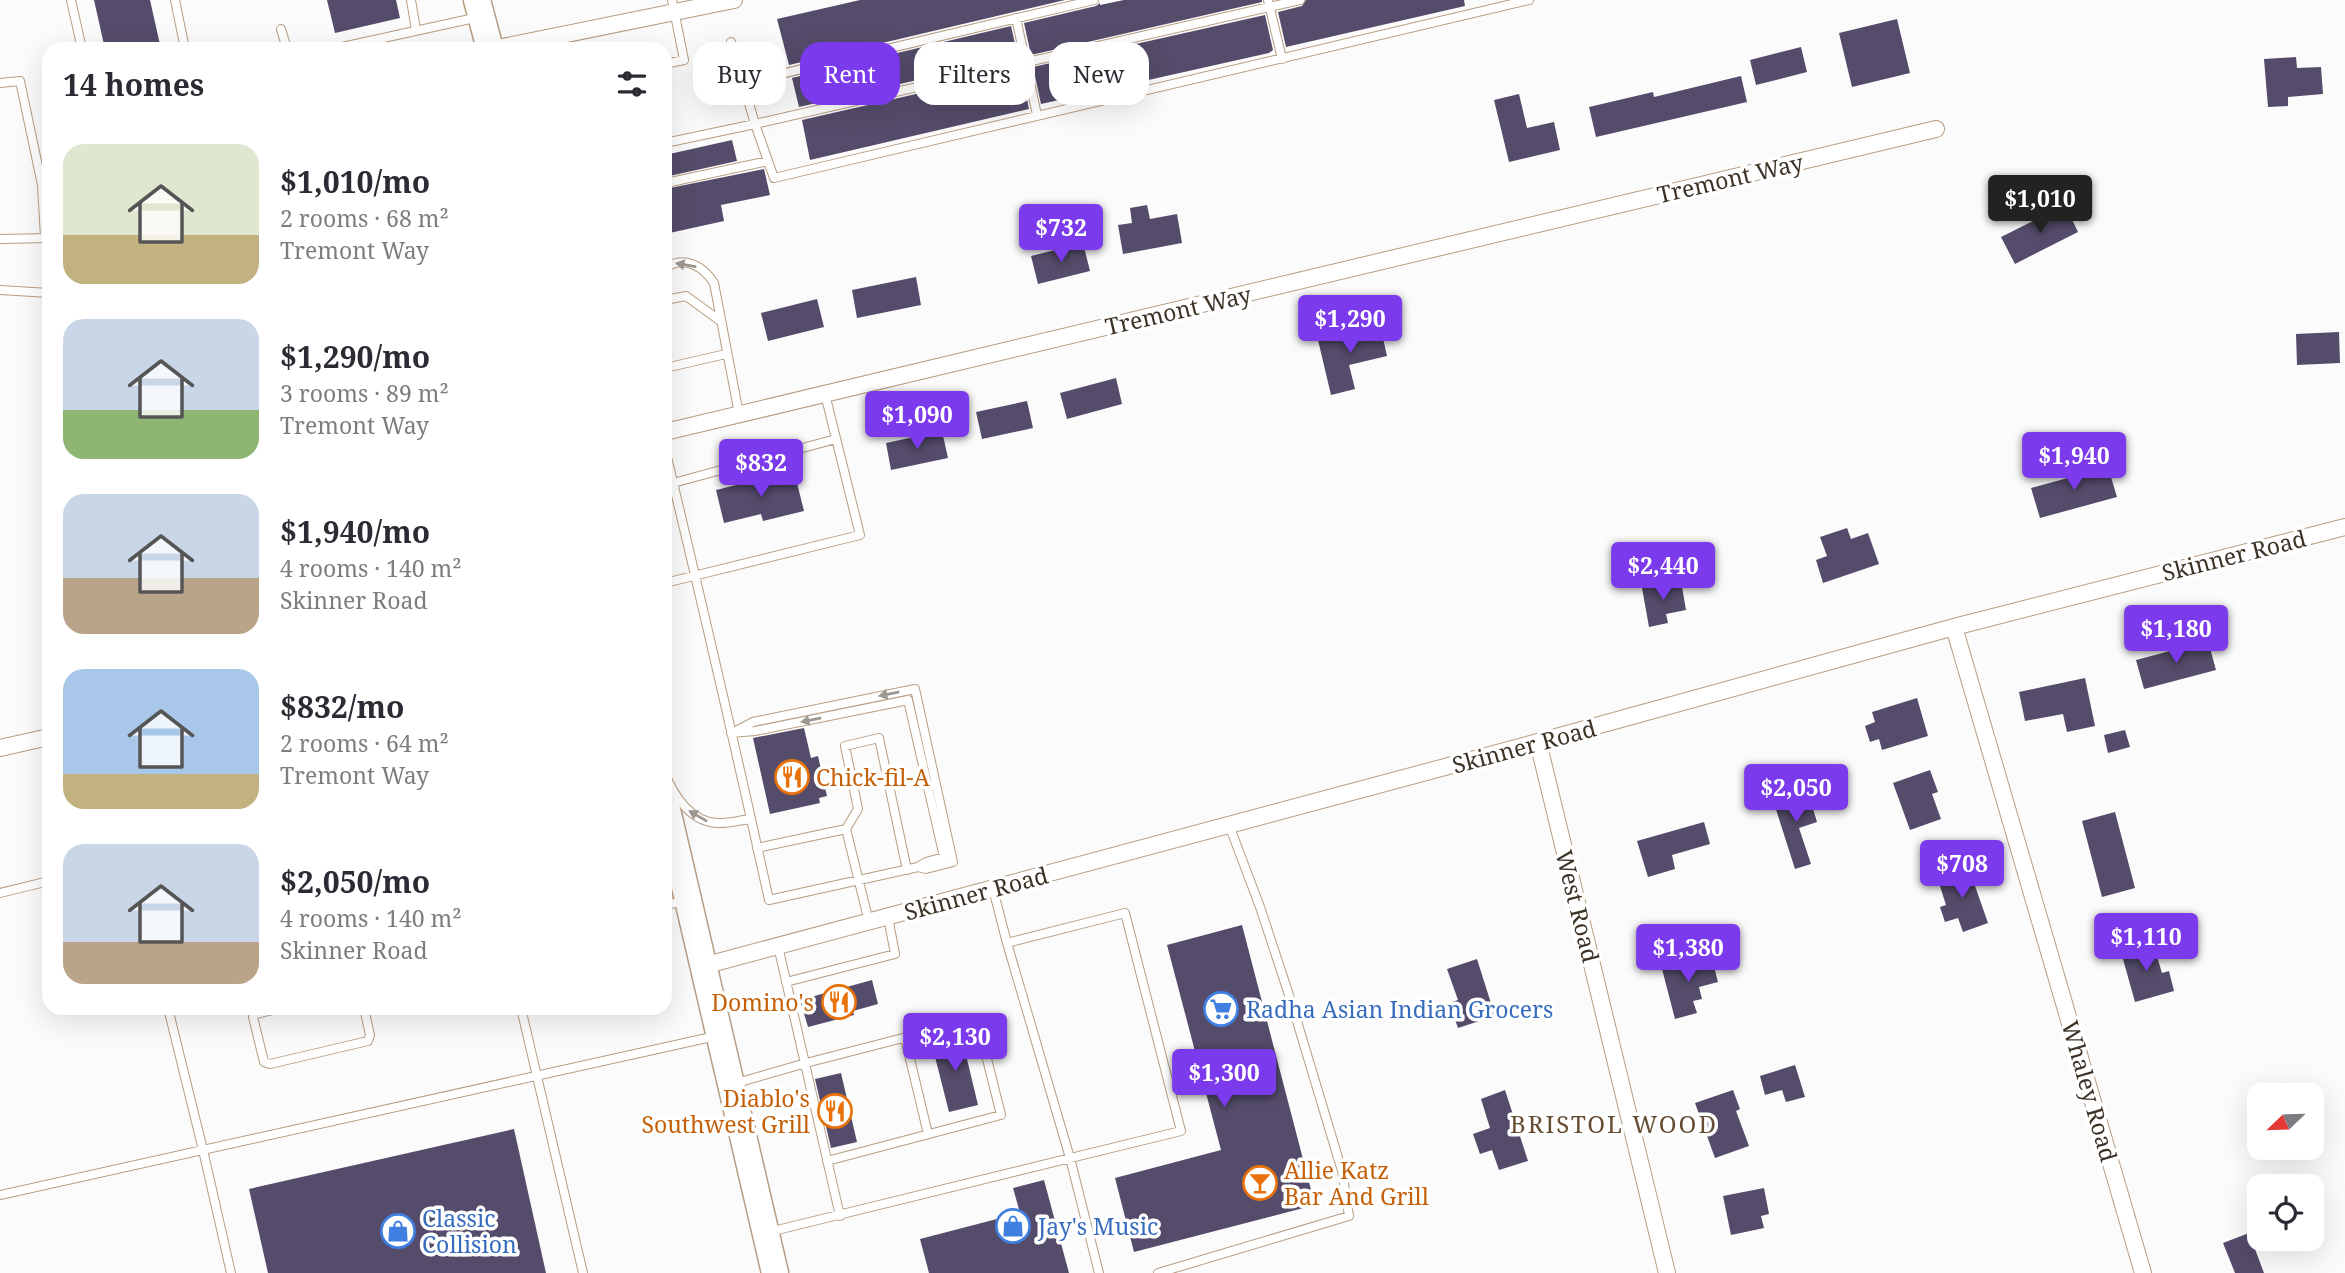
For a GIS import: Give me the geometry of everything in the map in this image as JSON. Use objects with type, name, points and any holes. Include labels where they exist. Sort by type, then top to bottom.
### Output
[{"type":"main road","points":[[480,8],[489,42]]},
{"type":"main road","points":[[672,866],[676,903],[703,967],[775,1273]]},
{"type":"street","points":[[521,42],[674,6],[734,0]]},
{"type":"street","name":"Tremont Way","points":[[672,430],[1936,129]]},
{"type":"street","name":"Skinner Road","points":[[703,967],[1954,627],[2345,527]]},
{"type":"street","name":"Whaley Road","points":[[1954,627],[2143,1273]]},
{"type":"street","points":[[0,748],[42,739]]},
{"type":"street","name":"West Road","points":[[1538,742],[1667,1273]]},
{"type":"lane","points":[[71,0],[80,42]]},
{"type":"lane","points":[[175,0],[184,42]]},
{"type":"lane","points":[[411,0],[416,30]]},
{"type":"lane","points":[[786,73],[1094,0]]},
{"type":"lane","points":[[1035,61],[1269,4],[1300,0]]},
{"type":"lane","points":[[749,105],[774,178],[1529,0]]},
{"type":"lane","points":[[1269,4],[1282,59]]},
{"type":"lane","points":[[672,63],[684,60],[674,6]]},
{"type":"lane","points":[[364,42],[416,30],[480,8]]},
{"type":"lane","points":[[1016,18],[1021,42]]},
{"type":"lane","points":[[281,29],[284,42]]},
{"type":"lane","points":[[0,83],[20,81],[42,169]]},
{"type":"lane","points":[[672,142],[914,88]]},
{"type":"lane","points":[[1035,105],[1037,115]]},
{"type":"lane","points":[[672,182],[768,161]]},
{"type":"lane","points":[[0,239],[42,238]]},
{"type":"lane","points":[[672,264],[689,263],[706,271],[714,284],[739,414]]},
{"type":"lane","points":[[0,290],[42,293]]},
{"type":"lane","points":[[672,299],[687,296],[719,320]]},
{"type":"lane","points":[[672,366],[726,354]]},
{"type":"lane","points":[[672,581],[860,535],[825,394]]},
{"type":"lane","points":[[673,483],[836,439]]},
{"type":"lane","points":[[672,479],[769,900],[907,870],[944,857],[908,700],[755,732],[731,733]]},
{"type":"lane","points":[[731,733],[753,722],[915,689],[953,862],[926,869],[918,867]]},
{"type":"lane","points":[[869,922],[846,829],[858,809],[845,747],[879,738],[907,870]]},
{"type":"lane","points":[[672,787],[681,804],[696,816],[712,823],[751,818]]},
{"type":"lane","points":[[1158,1273],[1349,1216],[1342,1171],[1290,998],[1229,825]]},
{"type":"lane","points":[[757,848],[846,829]]},
{"type":"lane","points":[[0,893],[42,883]]},
{"type":"lane","points":[[993,889],[1070,1158],[1098,1273]]},
{"type":"lane","points":[[765,1233],[1181,1130],[1125,913],[1007,943]]},
{"type":"lane","points":[[786,982],[895,954],[888,917]]},
{"type":"lane","points":[[778,946],[840,1216]]},
{"type":"lane","points":[[170,1015],[231,1273]]},
{"type":"lane","points":[[255,1015],[253,1017],[264,1062],[270,1064],[369,1041],[366,1015]]},
{"type":"lane","points":[[523,1015],[583,1273]]},
{"type":"lane","points":[[731,1085],[976,1019],[1001,1115],[827,1161]]},
{"type":"lane","points":[[0,1195],[719,1035]]},
{"type":"lane","points":[[905,1038],[928,1134]]},
{"type":"building","points":[[94,0],[150,0],[159,42],[103,42]]},
{"type":"building","points":[[327,0],[396,0],[400,18],[335,33]]},
{"type":"building","points":[[860,0],[1065,0],[887,42],[800,42],[800,62],[789,65],[786,42],[783,42],[777,19]]},
{"type":"building","points":[[1124,0],[1262,0],[1088,42],[1049,42],[1049,51],[1035,54],[1035,42],[1028,42],[1024,23]]},
{"type":"building","points":[[1306,0],[1464,0],[1465,6],[1286,47],[1278,12],[1302,6]]},
{"type":"building","points":[[1265,15],[1273,50],[1149,80],[1149,42],[1145,42]]},
{"type":"building","points":[[1897,19],[1910,73],[1852,87],[1839,33]]},
{"type":"building","points":[[1011,26],[1015,42],[944,42]]},
{"type":"building","points":[[1801,47],[1807,72],[1756,85],[1750,60]]},
{"type":"building","points":[[914,49],[914,81],[900,84],[900,52]]},
{"type":"building","points":[[2296,57],[2297,68],[2321,67],[2323,94],[2288,97],[2288,106],[2268,107],[2264,59]]},
{"type":"building","points":[[1049,63],[1049,102],[1041,104],[1035,67]]},
{"type":"building","points":[[800,76],[800,105],[808,105],[799,107],[792,78]]},
{"type":"building","points":[[1741,76],[1747,102],[1596,137],[1589,107],[1653,92],[1654,97]]},
{"type":"building","points":[[914,94],[914,105],[1028,105],[1029,109],[810,160],[802,120],[868,105],[900,105],[900,98]]},
{"type":"building","points":[[1519,94],[1527,128],[1554,122],[1560,150],[1509,162],[1494,100]]},
{"type":"building","points":[[732,140],[737,161],[672,175],[672,153]]},
{"type":"building","points":[[764,169],[770,195],[721,205],[724,221],[672,232],[672,188]]},
{"type":"building","points":[[1147,205],[1150,219],[1177,214],[1182,243],[1123,254],[1118,225],[1132,223],[1130,208]]},
{"type":"building","points":[[2065,205],[2078,232],[2015,264],[2001,237]]},
{"type":"building","points":[[1083,243],[1090,271],[1038,284],[1031,256]]},
{"type":"building","points":[[916,277],[921,305],[857,318],[852,290]]},
{"type":"building","points":[[817,299],[824,327],[768,341],[761,313]]},
{"type":"building","points":[[1380,325],[1387,356],[1349,365],[1355,389],[1331,395],[1318,340]]},
{"type":"building","points":[[2339,332],[2340,363],[2297,365],[2296,334]]},
{"type":"building","points":[[1116,378],[1122,404],[1067,419],[1060,393]]},
{"type":"building","points":[[1027,401],[1033,428],[982,439],[976,412]]},
{"type":"building","points":[[942,431],[948,458],[891,470],[886,443]]},
{"type":"building","points":[[2108,467],[2117,497],[2040,518],[2031,488]]},
{"type":"building","points":[[794,471],[804,511],[763,521],[761,514],[724,523],[716,490]]},
{"type":"building","points":[[1847,528],[1851,539],[1868,533],[1879,564],[1823,583],[1816,560],[1827,556],[1820,537]]},
{"type":"building","points":[[1681,581],[1686,610],[1666,614],[1668,623],[1649,627],[1642,588]]},
{"type":"building","points":[[2208,641],[2216,670],[2144,689],[2136,660]]},
{"type":"building","points":[[2085,678],[2095,726],[2067,732],[2063,714],[2025,721],[2019,692]]},
{"type":"building","points":[[1917,698],[1928,736],[1882,750],[1879,739],[1870,742],[1865,726],[1875,722],[1872,712]]},
{"type":"building","name":"Chick-fil-A","points":[[804,728],[811,758],[818,756],[827,796],[819,798],[820,803],[770,814],[753,738]]},
{"type":"building","points":[[2125,730],[2130,747],[2108,753],[2104,735]]},
{"type":"building","points":[[1930,770],[1938,792],[1932,794],[1941,819],[1910,830],[1893,783]]},
{"type":"building","points":[[1807,789],[1817,822],[1799,828],[1811,864],[1795,869],[1773,800]]},
{"type":"building","points":[[2115,812],[2135,888],[2102,897],[2082,821]]},
{"type":"building","points":[[1704,822],[1710,844],[1672,855],[1675,869],[1648,877],[1637,841]]},
{"type":"building","points":[[1968,866],[1988,923],[1963,932],[1958,918],[1945,922],[1940,907],[1946,905],[1937,877]]},
{"type":"building","points":[[1242,925],[1315,1205],[1134,1252],[1115,1178],[1221,1150],[1167,945]]},
{"type":"building","points":[[2153,943],[2162,973],[2169,971],[2174,991],[2135,1002],[2121,952]]},
{"type":"building","points":[[1711,955],[1718,982],[1699,987],[1702,999],[1693,1001],[1697,1013],[1675,1019],[1662,969]]},
{"type":"building","points":[[1477,959],[1495,1016],[1458,1028],[1449,1003],[1458,1000],[1447,969]]},
{"type":"building","name":"Domino's","points":[[872,980],[878,1004],[853,1011],[854,1015],[808,1027],[800,1000]]},
{"type":"building","points":[[961,1034],[978,1105],[949,1112],[931,1041]]},
{"type":"building","points":[[1795,1065],[1805,1097],[1786,1102],[1782,1090],[1765,1095],[1760,1076]]},
{"type":"building","name":"Diablo's Southwest Grill","points":[[841,1073],[857,1142],[831,1148],[815,1079]]},
{"type":"building","points":[[1505,1090],[1528,1161],[1499,1170],[1492,1150],[1480,1154],[1473,1134],[1490,1128],[1481,1099]]},
{"type":"building","points":[[1733,1090],[1740,1109],[1736,1111],[1749,1146],[1715,1158],[1695,1103]]},
{"type":"building","name":"Classic Collision","points":[[514,1129],[546,1273],[268,1273],[249,1189]]},
{"type":"building","name":"Jay's Music","points":[[1044,1180],[1069,1273],[929,1273],[920,1239],[1020,1213],[1013,1188]]},
{"type":"building","points":[[1764,1188],[1769,1214],[1761,1216],[1764,1228],[1731,1235],[1723,1196]]},
{"type":"building","points":[[2247,1234],[2247,1251],[2256,1251],[2264,1273],[2235,1273],[2223,1243]]},
{"type":"place","name":"Chick-fil-A","points":[[792,777]]},
{"type":"place","name":"Domino's","points":[[839,1002]]},
{"type":"place","name":"Radha Asian Indian Grocers","points":[[1221,1009]]},
{"type":"place","name":"Diablo's Southwest Grill","points":[[835,1111]]},
{"type":"place","name":"Allie Katz Bar And Grill","points":[[1260,1183]]},
{"type":"place","name":"Jay's Music","points":[[1013,1226]]},
{"type":"place","name":"Classic Collision","points":[[398,1231]]},
{"type":"district","name":"BRISTOL WOOD","points":[[1614,1123]]}]
